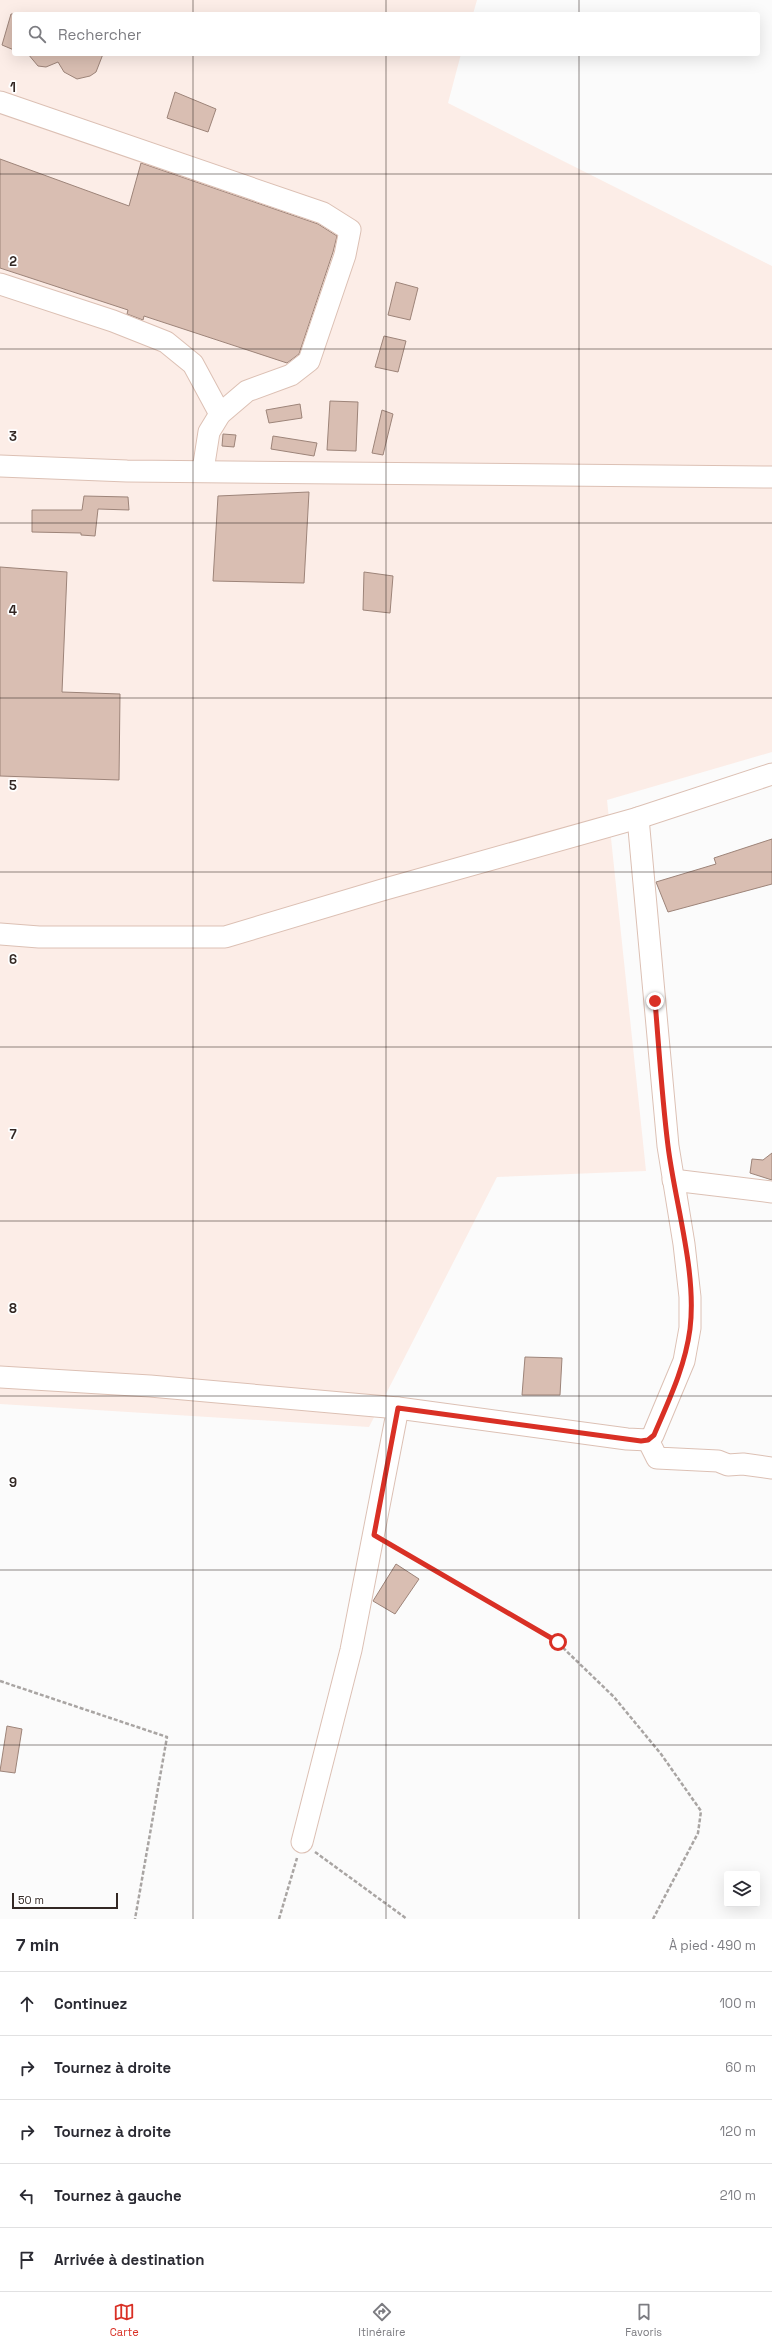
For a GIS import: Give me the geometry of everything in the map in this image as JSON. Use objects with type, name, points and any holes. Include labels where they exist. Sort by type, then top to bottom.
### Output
[{"type":"street","points":[[0,102],[323,213],[350,230],[345,255],[309,361],[291,375],[247,391],[220,414],[209,432],[203,470]]},
{"type":"street","points":[[0,284],[113,321],[166,342],[193,364],[220,414]]},
{"type":"street","points":[[0,466],[127,471],[203,470],[772,477]]},
{"type":"street","points":[[0,934],[39,937],[225,937],[382,890],[638,818],[772,774]]},
{"type":"street","points":[[0,1377],[150,1386],[398,1408],[627,1439],[648,1440],[654,1435],[684,1361],[690,1328],[690,1290],[668,1146],[638,818]]},
{"type":"street","points":[[673,1180],[772,1192]]},
{"type":"street","points":[[302,1842],[351,1650],[398,1408]]},
{"type":"street","points":[[648,1440],[657,1458],[718,1461],[728,1465],[743,1464],[772,1468]]},
{"type":"path","points":[[374,1535],[558,1642],[614,1697],[661,1754],[701,1811],[698,1833],[653,1919]]},
{"type":"path","points":[[0,1682],[167,1737],[135,1919]]},
{"type":"path","points":[[279,1919],[302,1842],[407,1919]]},
{"type":"shaded area","points":[[0,0],[477,0],[474,12],[12,12],[12,56],[460,56],[448,103],[772,266],[772,752],[607,800],[646,1171],[497,1177],[369,1427],[0,1404]]},
{"type":"building","points":[[11,14],[12,14],[12,49],[2,45]]},
{"type":"building","points":[[30,56],[102,56],[96,72],[90,76],[77,79],[64,72],[58,62],[46,67],[38,66]]},
{"type":"building","points":[[175,92],[216,109],[208,132],[167,118]]},
{"type":"building","points":[[0,159],[129,206],[141,163],[318,224],[337,236],[299,354],[287,363],[144,316],[143,320],[127,314],[128,310],[0,268]]},
{"type":"building","points":[[396,282],[418,288],[410,320],[388,315]]},
{"type":"building","points":[[384,336],[406,341],[398,372],[375,367]]},
{"type":"building","points":[[330,401],[358,402],[356,451],[327,450]]},
{"type":"building","points":[[300,404],[302,418],[269,423],[266,410]]},
{"type":"building","points":[[382,410],[393,414],[383,455],[372,453]]},
{"type":"building","points":[[223,434],[236,435],[234,447],[222,446]]},
{"type":"building","points":[[273,436],[317,443],[314,456],[271,449]]},
{"type":"building","points":[[309,492],[304,583],[213,581],[218,496]]},
{"type":"building","points":[[84,496],[128,497],[129,510],[98,509],[95,536],[81,535],[81,533],[32,532],[32,510],[82,510]]},
{"type":"building","points":[[0,567],[67,572],[62,692],[120,694],[119,780],[0,776]]},
{"type":"building","points":[[364,572],[393,576],[390,613],[363,610]]},
{"type":"building","points":[[772,839],[772,884],[668,912],[656,882],[716,864],[714,858]]},
{"type":"building","points":[[772,1153],[772,1180],[750,1173],[752,1159],[763,1160]]},
{"type":"building","points":[[525,1357],[562,1358],[560,1395],[522,1395]]},
{"type":"building","points":[[396,1564],[419,1579],[395,1614],[373,1601]]},
{"type":"building","points":[[7,1726],[22,1729],[15,1773],[0,1771]]},
{"type":"route","points":[[558,1642],[374,1535],[398,1408],[641,1441],[648,1440],[654,1435],[684,1361],[690,1328],[690,1297],[684,1244],[668,1146],[655,1001]]}]
